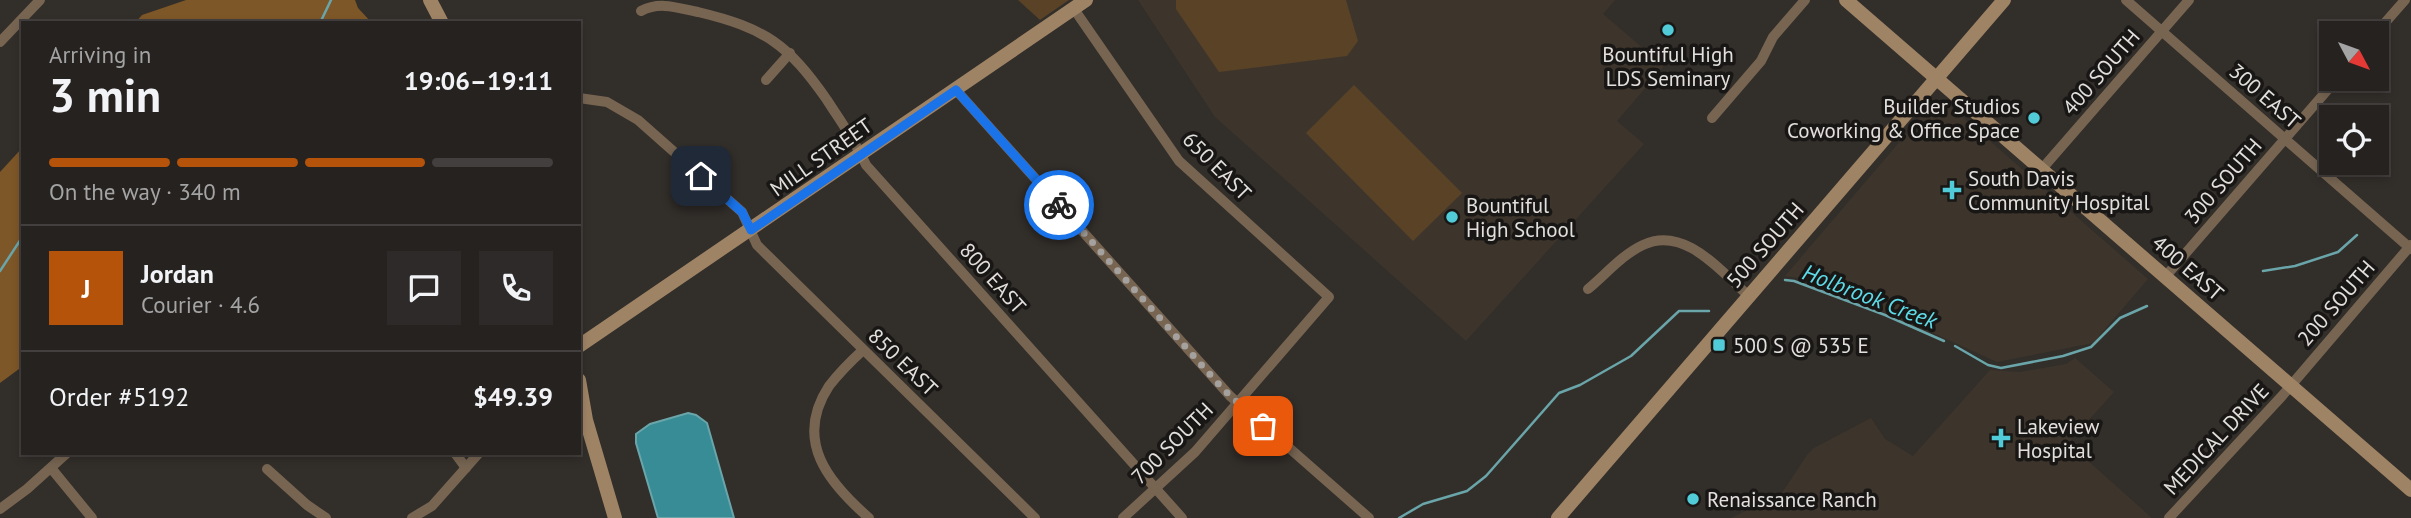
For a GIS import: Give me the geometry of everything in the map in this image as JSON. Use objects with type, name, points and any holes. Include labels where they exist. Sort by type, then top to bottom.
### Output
[{"type":"street","points":[[0,42],[40,0]]},
{"type":"street","points":[[430,0],[441,21]]},
{"type":"street","points":[[1712,118],[1761,61],[1776,33],[1805,0]]},
{"type":"street","name":"400 EAST","points":[[1846,0],[2411,489]]},
{"type":"street","name":"500 SOUTH","points":[[1558,518],[2004,0]]},
{"type":"street","name":"300 EAST","points":[[2126,0],[2410,247]]},
{"type":"street","name":"400 SOUTH","points":[[2041,170],[2189,0]]},
{"type":"street","points":[[2387,21],[2405,0]]},
{"type":"street","name":"MILL STREET","points":[[581,345],[1080,4]]},
{"type":"street","name":"650 EAST","points":[[1080,4],[1179,161],[1329,297]]},
{"type":"street","name":"800 EAST","points":[[641,12],[659,5],[730,20],[758,31],[790,53],[856,143],[866,165],[1182,518]]},
{"type":"street","points":[[766,80],[790,53]]},
{"type":"street","points":[[956,90],[1237,404],[1369,518]]},
{"type":"street","name":"300 SOUTH","points":[[2165,277],[2327,91]]},
{"type":"street","name":"850 EAST","points":[[581,99],[607,103],[631,115],[742,212],[757,245],[1035,518]]},
{"type":"street","points":[[1588,289],[1636,249],[1649,242],[1664,240],[1679,242],[1692,248],[1749,296]]},
{"type":"street","name":"200 SOUTH","points":[[2291,385],[2410,247]]},
{"type":"street","name":"700 SOUTH","points":[[1123,518],[1195,452],[1329,297]]},
{"type":"street","points":[[863,350],[828,388],[818,412],[816,429],[817,449],[824,469],[836,486],[865,516]]},
{"type":"street","name":"MEDICAL DRIVE","points":[[2169,518],[2291,385]]},
{"type":"street","points":[[581,392],[586,421],[615,518]]},
{"type":"street","points":[[0,509],[65,455]]},
{"type":"street","points":[[456,455],[466,468]]},
{"type":"street","points":[[412,518],[432,506],[477,455]]},
{"type":"street","points":[[51,468],[92,518]]},
{"type":"street","points":[[267,469],[307,505],[326,518]]},
{"type":"shaded area","points":[[186,0],[355,0],[358,8],[370,21],[137,21],[142,15]]},
{"type":"shaded area","points":[[1018,0],[1069,0],[1040,20]]},
{"type":"shaded area","name":"Bountiful High School","points":[[1138,0],[1615,0],[1603,14],[1664,66],[1617,121],[1644,144],[1466,341],[1215,117]]},
{"type":"shaded area","points":[[1176,0],[1346,0],[1358,41],[1347,56],[1219,72],[1176,9]]},
{"type":"shaded area","points":[[1354,85],[1462,193],[1413,241],[1306,133]]},
{"type":"shaded area","name":"South Davis Community Hospital","points":[[1944,101],[2148,279],[2093,343],[1997,362],[1907,321],[1798,278],[1785,276],[1932,104]]},
{"type":"shaded area","points":[[21,149],[21,367],[0,383],[0,172]]},
{"type":"shaded area","name":"Lakeview Hospital","points":[[2075,358],[2114,392],[2068,443],[2152,518],[1731,518],[1782,493],[1814,448],[1871,418],[1885,439],[1913,456],[1990,370],[2020,372],[2066,364]]},
{"type":"water","points":[[688,413],[707,423],[734,518],[658,518],[636,443],[636,434],[650,424]]},
{"type":"waterway","points":[[321,21],[331,0]]},
{"type":"waterway","name":"Holbrook Creek","points":[[2263,271],[2295,266],[2338,252],[2357,235]]},
{"type":"waterway","points":[[0,271],[21,239]]},
{"type":"waterway","name":"Holbrook Creek","points":[[1785,280],[1885,315],[1944,341]]},
{"type":"waterway","name":"Holbrook Creek","points":[[1955,346],[1988,365],[2001,368],[2063,356],[2091,347],[2120,318],[2147,306]]},
{"type":"waterway","name":"Holbrook Creek","points":[[1399,518],[1423,504],[1467,491],[1486,476],[1559,393],[1580,385],[1631,356],[1679,311],[1709,311]]},
{"type":"way so far","points":[[1059,205],[1223,389],[1263,426]]},
{"type":"place","name":"Bountiful High LDS Seminary","points":[[1668,30]]},
{"type":"place","name":"Builder Studios Coworking & Office Space","points":[[2034,118]]},
{"type":"place","name":"South Davis Community Hospital","points":[[1952,190]]},
{"type":"place","name":"Bountiful High School","points":[[1452,217]]},
{"type":"place","name":"500 S @ 535 E","points":[[1719,345]]},
{"type":"place","name":"Lakeview Hospital","points":[[2001,438]]},
{"type":"place","name":"Renaissance Ranch","points":[[1693,499]]},
{"type":"route","points":[[701,176],[742,212],[751,230],[956,90],[1059,205]]}]
